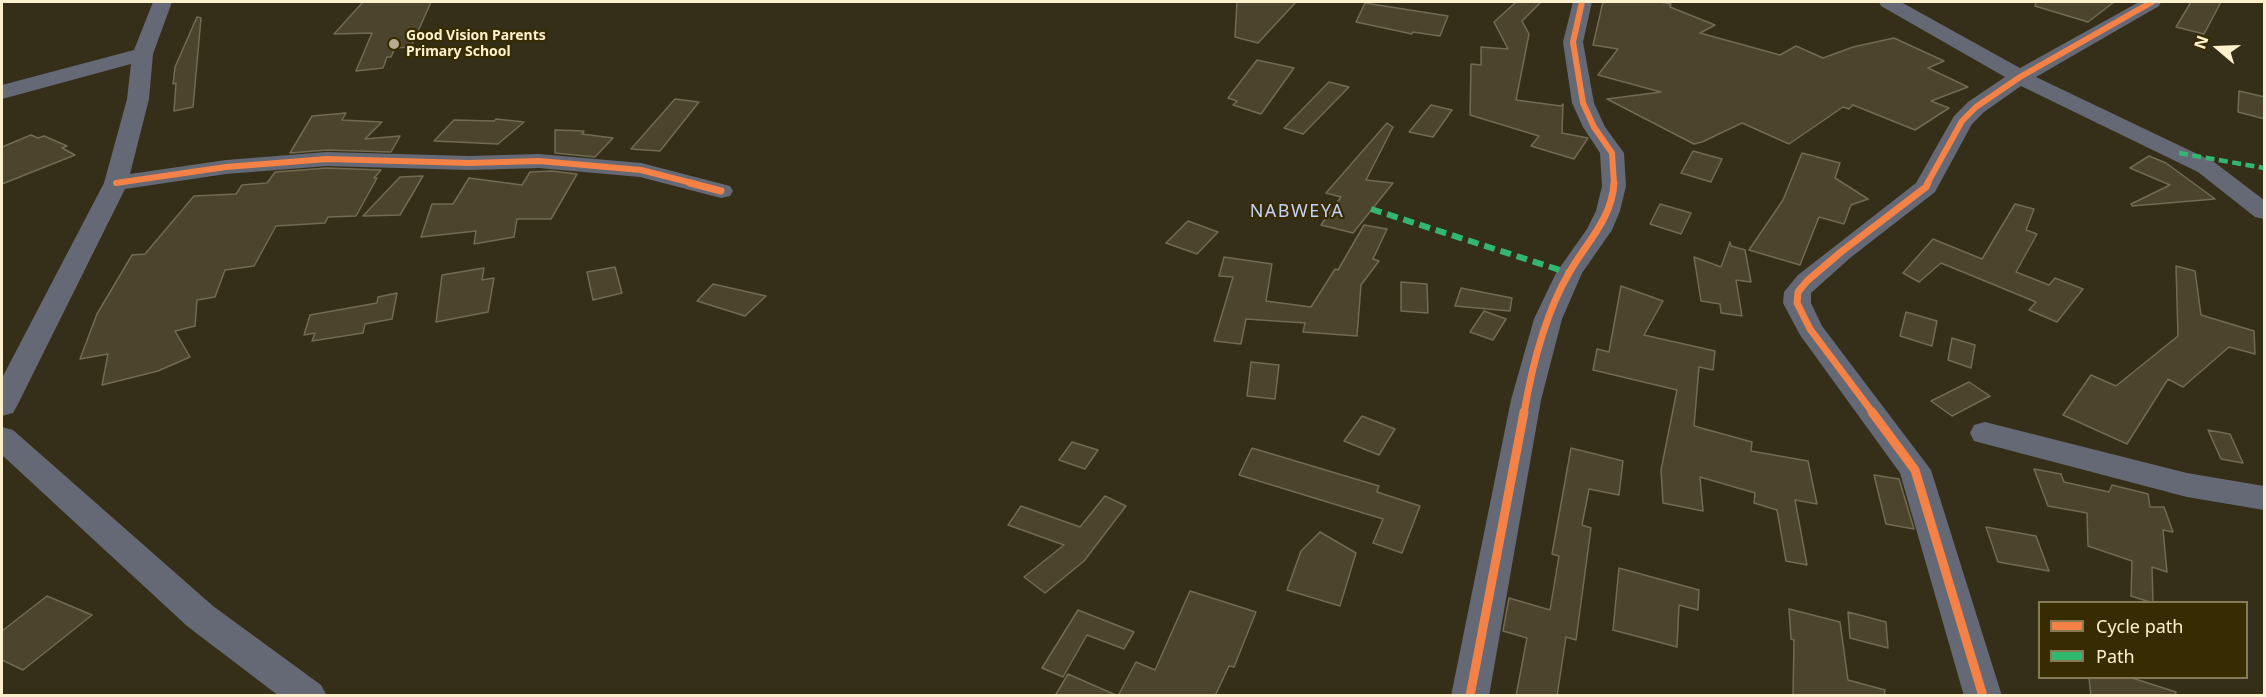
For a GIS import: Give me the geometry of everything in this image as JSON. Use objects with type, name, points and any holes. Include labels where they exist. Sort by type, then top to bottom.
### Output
[{"type":"street","points":[[2,406],[116,183],[138,99],[143,54],[162,2]]},
{"type":"street","points":[[1470,696],[1526,400],[1548,319],[1569,273],[1604,220],[1614,186],[1612,153],[1594,127],[1583,103],[1573,42],[1582,2]]},
{"type":"street","points":[[1888,2],[2020,77],[2206,167],[2265,212]]},
{"type":"street","points":[[1983,696],[1915,470],[1810,329],[1797,303],[1798,292],[1807,281],[1841,252],[1926,187],[1962,121],[1976,107],[2020,77],[2152,2]]},
{"type":"street","points":[[2,92],[143,54]]},
{"type":"street","points":[[116,183],[226,167],[327,159],[469,163],[538,161],[641,170],[721,191]]},
{"type":"street","points":[[1985,432],[2155,477],[2265,498]]},
{"type":"street","points":[[2,438],[210,623],[308,696]]},
{"type":"building","points":[[363,2],[431,2],[411,47],[395,48],[391,57],[387,57],[383,68],[356,71],[372,33],[334,34]]},
{"type":"building","points":[[1237,2],[1296,2],[1258,43],[1235,37]]},
{"type":"building","points":[[1516,2],[1541,2],[1522,21],[1529,34],[1516,100],[1561,106],[1563,104],[1562,133],[1588,138],[1574,159],[1531,146],[1539,136],[1470,115],[1471,64],[1481,65],[1481,47],[1508,49],[1494,22]]},
{"type":"building","points":[[1603,2],[1671,4],[1670,7],[1715,25],[1700,33],[1780,55],[1796,46],[1823,58],[1853,47],[1894,38],[1944,61],[1928,68],[1968,87],[1931,101],[1949,108],[1915,130],[1853,105],[1849,109],[1843,107],[1789,144],[1742,123],[1694,144],[1607,99],[1661,92],[1598,75],[1618,49],[1593,45]]},
{"type":"building","points":[[2036,2],[2114,2],[2088,22],[2035,6]]},
{"type":"building","points":[[2191,2],[2221,2],[2204,34],[2176,27]]},
{"type":"building","points":[[1365,3],[1448,16],[1440,36],[1413,32],[1412,34],[1356,22]]},
{"type":"building","points":[[197,17],[201,18],[193,107],[174,111],[175,67]]},
{"type":"building","points":[[1257,60],[1294,68],[1261,114],[1233,105],[1237,101],[1228,98]]},
{"type":"building","points":[[1329,82],[1349,87],[1303,134],[1284,128]]},
{"type":"building","points":[[2239,91],[2265,97],[2265,119],[2238,112]]},
{"type":"building","points":[[675,99],[699,102],[660,151],[631,149]]},
{"type":"building","points":[[1431,105],[1452,110],[1433,137],[1409,132]]},
{"type":"building","points":[[346,113],[342,120],[382,122],[365,139],[400,136],[391,152],[327,150],[290,153],[312,116]]},
{"type":"building","points":[[496,119],[524,122],[498,144],[434,141],[454,120],[494,121]]},
{"type":"building","points":[[1387,123],[1393,127],[1366,180],[1393,183],[1353,233],[1321,225],[1341,197],[1326,193]]},
{"type":"building","points":[[555,130],[584,131],[582,134],[613,138],[595,157],[555,153]]},
{"type":"building","points":[[31,135],[38,138],[44,136],[67,146],[62,148],[75,155],[2,184],[2,147]]},
{"type":"building","points":[[1693,151],[1722,159],[1711,182],[1681,173]]},
{"type":"building","points":[[1802,153],[1840,163],[1835,178],[1868,199],[1851,205],[1844,224],[1819,217],[1800,265],[1749,250],[1783,200]]},
{"type":"building","points":[[2149,156],[2166,163],[2215,199],[2132,206],[2131,204],[2170,185],[2130,168]]},
{"type":"building","points":[[327,168],[381,170],[374,178],[377,178],[356,216],[328,217],[325,223],[276,226],[254,266],[225,270],[215,297],[197,300],[195,326],[175,331],[190,357],[158,371],[102,385],[108,354],[80,359],[97,314],[132,255],[145,254],[194,196],[236,194],[242,185],[267,183],[275,172]]},
{"type":"building","points":[[552,171],[577,174],[551,219],[517,219],[514,237],[474,244],[476,231],[421,237],[432,204],[453,204],[469,178],[522,185],[530,172]]},
{"type":"building","points":[[423,176],[400,215],[363,216],[400,177]]},
{"type":"building","points":[[1660,204],[1691,213],[1681,234],[1650,224]]},
{"type":"building","points":[[2015,204],[2034,209],[2026,230],[2037,234],[2016,272],[2049,285],[2055,278],[2083,289],[2057,322],[2029,310],[2036,302],[1941,263],[1919,282],[1903,273],[1933,239],[1982,259]]},
{"type":"building","points":[[1188,221],[1218,232],[1197,254],[1166,243]]},
{"type":"building","points":[[1364,225],[1387,229],[1373,259],[1379,261],[1361,285],[1357,336],[1303,332],[1305,323],[1246,319],[1241,344],[1214,341],[1233,277],[1219,276],[1224,257],[1272,264],[1266,301],[1311,307],[1335,269],[1338,270]]},
{"type":"building","points":[[1730,242],[1731,246],[1745,250],[1751,282],[1736,280],[1742,316],[1721,313],[1720,304],[1701,301],[1694,257],[1721,267]]},
{"type":"building","points":[[2176,266],[2195,271],[2201,315],[2254,331],[2255,354],[2229,347],[2183,387],[2168,379],[2127,444],[2063,415],[2091,375],[2116,386],[2178,336]]},
{"type":"building","points":[[615,267],[622,293],[593,300],[587,272]]},
{"type":"building","points":[[484,268],[482,280],[494,278],[488,312],[436,322],[442,275]]},
{"type":"building","points":[[1401,282],[1427,284],[1428,313],[1401,311]]},
{"type":"building","points":[[713,284],[766,296],[745,316],[697,301]]},
{"type":"building","points":[[1621,286],[1663,301],[1644,335],[1715,351],[1713,370],[1699,367],[1694,426],[1752,442],[1751,451],[1808,461],[1817,504],[1795,500],[1807,565],[1786,561],[1777,510],[1754,503],[1755,493],[1700,477],[1703,511],[1663,503],[1661,470],[1677,390],[1593,370],[1597,349],[1609,352]]},
{"type":"building","points":[[1461,288],[1512,298],[1510,311],[1455,306]]},
{"type":"building","points":[[397,293],[392,319],[365,324],[363,333],[312,341],[315,333],[304,335],[310,315],[377,303],[378,297]]},
{"type":"building","points":[[1484,311],[1506,319],[1493,340],[1470,332]]},
{"type":"building","points":[[1906,312],[1937,321],[1932,346],[1900,336]]},
{"type":"building","points":[[1952,338],[1975,345],[1971,368],[1948,360]]},
{"type":"building","points":[[1251,362],[1279,365],[1275,399],[1247,396]]},
{"type":"building","points":[[1969,382],[1990,396],[1952,416],[1931,401]]},
{"type":"building","points":[[1362,416],[1395,429],[1379,455],[1344,441]]},
{"type":"building","points":[[2208,430],[2230,434],[2243,463],[2221,459]]},
{"type":"building","points":[[1072,442],[1098,450],[1085,469],[1059,460]]},
{"type":"building","points":[[1252,448],[1379,486],[1377,492],[1420,506],[1402,553],[1373,543],[1383,519],[1239,475]]},
{"type":"building","points":[[1571,448],[1623,461],[1619,495],[1589,489],[1582,525],[1591,528],[1576,640],[1566,637],[1557,696],[1516,696],[1527,638],[1503,631],[1509,598],[1550,610],[1559,556],[1552,554]]},
{"type":"building","points":[[2034,469],[2061,474],[2064,482],[2109,492],[2112,485],[2148,494],[2150,507],[2164,507],[2173,532],[2163,530],[2167,572],[2152,567],[2153,601],[2131,596],[2132,561],[2088,546],[2087,513],[2048,506]]},
{"type":"building","points":[[1874,475],[1899,479],[1914,529],[1886,524]]},
{"type":"building","points":[[1105,496],[1126,506],[1084,561],[1045,593],[1024,577],[1064,545],[1008,525],[1021,506],[1080,527]]},
{"type":"building","points":[[1986,527],[2036,536],[2049,571],[1998,562]]},
{"type":"building","points":[[1320,532],[1356,553],[1340,606],[1287,590],[1301,551]]},
{"type":"building","points":[[1619,568],[1699,590],[1698,610],[1679,605],[1677,647],[1613,630]]},
{"type":"building","points":[[1190,591],[1256,612],[1234,667],[1229,666],[1215,696],[1118,696],[1136,662],[1155,670]]},
{"type":"building","points":[[47,596],[92,615],[23,670],[2,660],[2,631]]},
{"type":"building","points":[[1789,609],[1840,622],[1848,680],[1885,690],[1884,696],[1793,696],[1794,640],[1791,639]]},
{"type":"building","points":[[1078,610],[1134,632],[1124,649],[1087,635],[1063,677],[1042,668]]},
{"type":"building","points":[[1848,612],[1886,622],[1888,648],[1850,638]]},
{"type":"building","points":[[1068,674],[1118,696],[1055,696]]},
{"type":"building","points":[[2089,679],[2135,679],[2176,692],[2175,696],[2091,696]]},
{"type":"marked path","points":[[2179,153],[2264,168]]},
{"type":"marked path","points":[[1371,209],[1569,273]]},
{"type":"cycle path","points":[[1470,696],[1526,400],[1548,319],[1569,273],[1599,230],[1608,211],[1614,186],[1612,153],[1594,127],[1583,103],[1573,42],[1582,2]]},
{"type":"cycle path","points":[[1983,696],[1915,470],[1810,329],[1797,303],[1798,292],[1807,281],[1841,252],[1926,187],[1962,121],[1976,107],[2020,77],[2152,2]]},
{"type":"cycle path","points":[[116,183],[226,167],[327,159],[469,163],[539,161],[641,170],[721,191]]},
{"type":"place","name":"Good Vision Parents Primary School","points":[[394,44]]},
{"type":"district","name":"NABWEYA","points":[[1297,212]]}]
